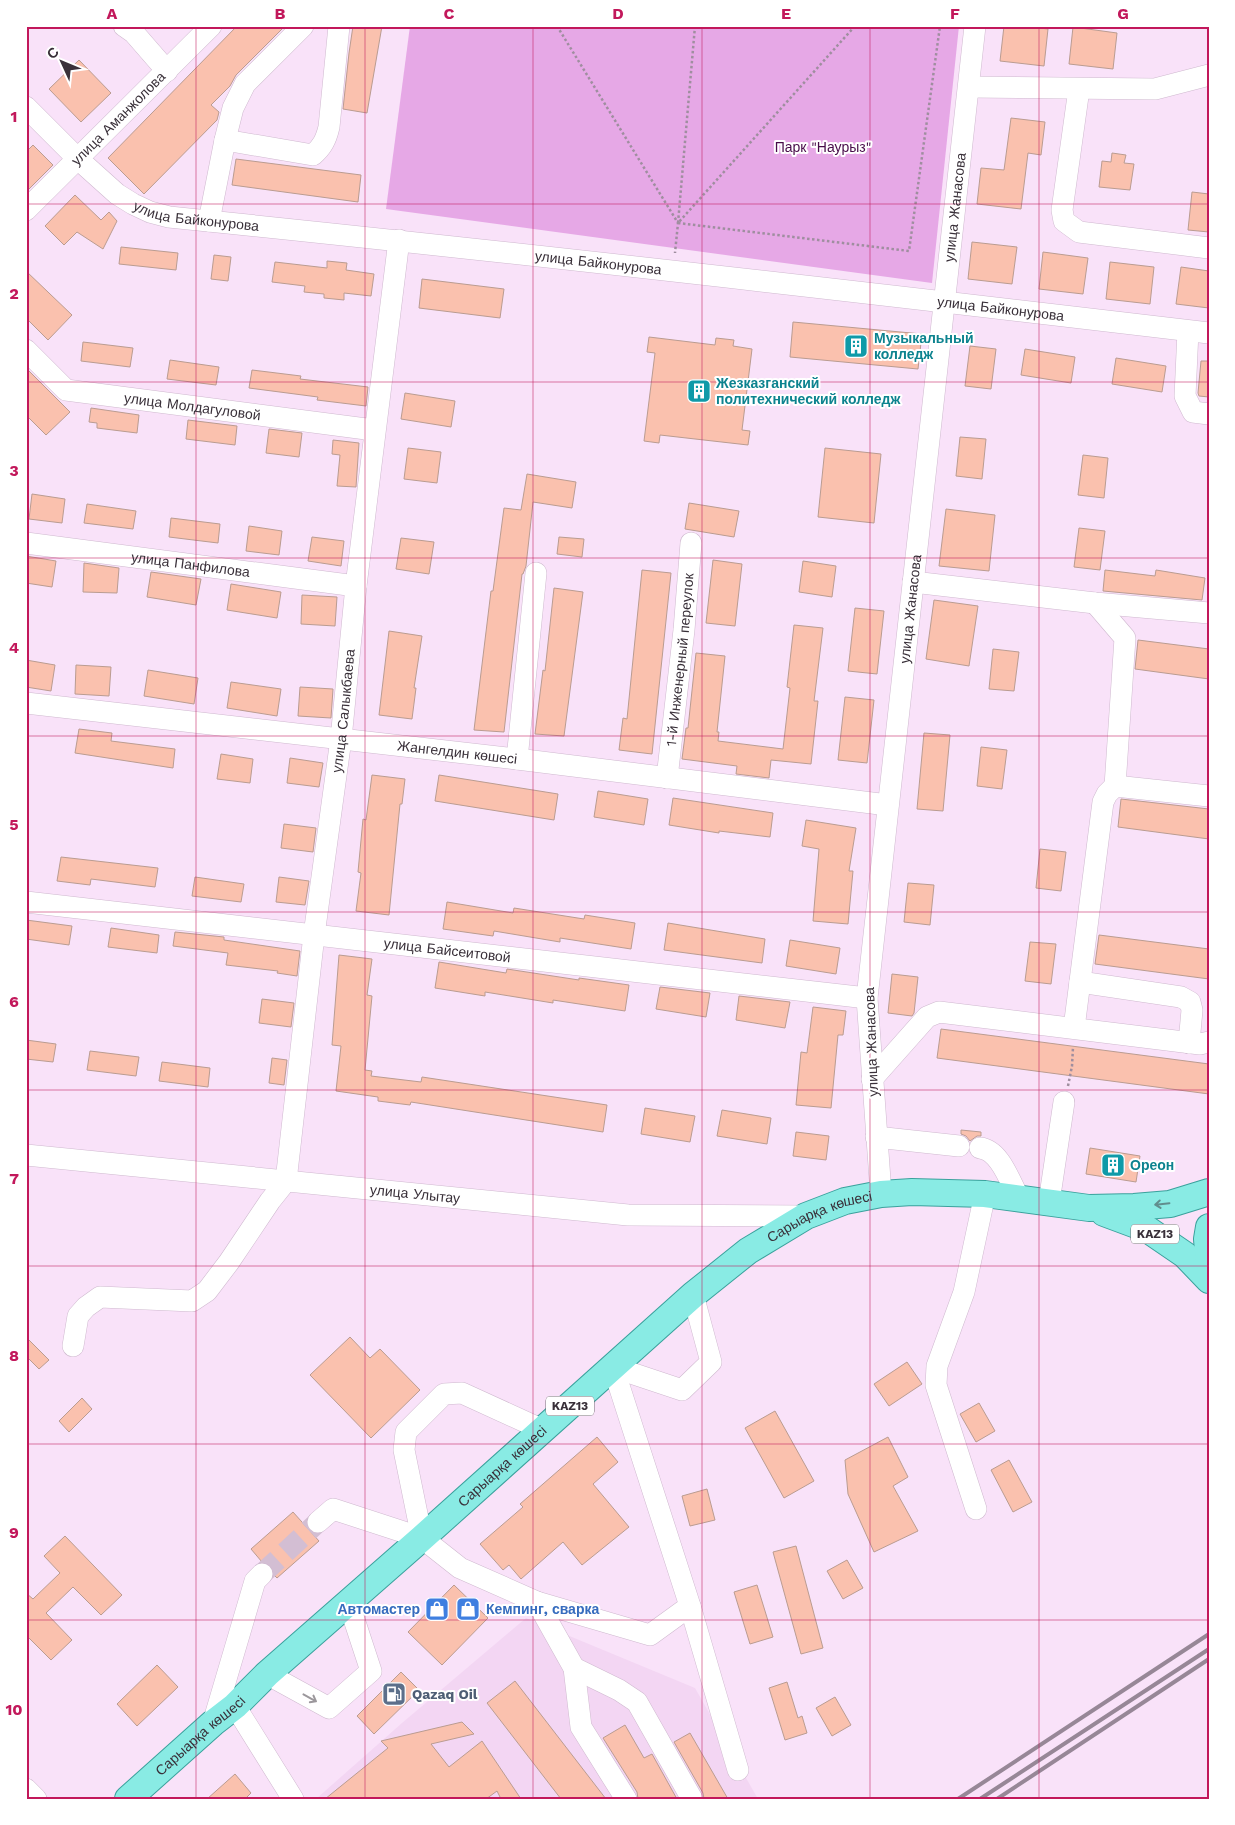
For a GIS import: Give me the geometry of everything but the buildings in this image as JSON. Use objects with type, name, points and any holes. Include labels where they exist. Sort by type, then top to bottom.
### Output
[{"type":"main road","name":"Сарыарқа көшесі","points":[[128,1799],[213,1723],[235,1706],[268,1674],[693,1295],[748,1251],[806,1216],[845,1201],[881,1194],[912,1192],[985,1194],[1089,1208]]},
{"type":"main road","name":"KAZ13","points":[[1089,1208],[1170,1204],[1209,1192]]},
{"type":"main road","name":"KAZ13","points":[[1089,1208],[1147,1229],[1185,1255],[1209,1280]]},
{"type":"main road","points":[[1209,1227],[1207,1239],[1209,1262]]},
{"type":"street","points":[[124,26],[134,33],[167,71]]},
{"type":"street","name":"улица Аманжолова","points":[[26,210],[211,26]]},
{"type":"street","points":[[209,221],[233,108],[245,84],[304,26]]},
{"type":"street","points":[[225,140],[312,155],[319,149],[326,141],[329,127],[340,26]]},
{"type":"street","name":"улица Жанасова","points":[[881,1194],[867,998],[975,26]]},
{"type":"street","points":[[968,87],[1155,89],[1209,75]]},
{"type":"street","points":[[1079,89],[1062,210],[1064,221],[1079,232],[1209,248]]},
{"type":"street","name":"улица Байконурова","points":[[26,107],[78,160],[117,194],[150,212],[169,217],[399,240],[1198,332]]},
{"type":"street","name":"улица Салыкбаева","points":[[286,1181],[314,935],[341,739],[374,430],[399,240]]},
{"type":"street","points":[[1198,332],[1185,396],[1193,412],[1209,414]]},
{"type":"street","name":"улица Молдагуловой","points":[[26,350],[66,390],[374,430]]},
{"type":"street","name":"1-й Инженерный переулок","points":[[667,778],[684,630],[691,543]]},
{"type":"street","name":"улица Панфилова","points":[[26,544],[356,586]]},
{"type":"street","points":[[517,760],[536,573]]},
{"type":"street","points":[[913,582],[1095,603],[1209,613]]},
{"type":"street","points":[[1095,603],[1125,638]]},
{"type":"street","points":[[1074,1028],[1104,802],[1107,794],[1115,786],[1125,638],[1148,608]]},
{"type":"street","name":"Жангелдин көшесі","points":[[26,703],[888,805]]},
{"type":"street","points":[[1115,786],[1209,796]]},
{"type":"street","name":"улица Байсеитовой","points":[[26,902],[867,998]]},
{"type":"street","points":[[872,1079],[927,1017],[938,1012],[1199,1042],[1190,1002],[1181,998],[1080,982]]},
{"type":"street","points":[[1050,1202],[1064,1102]]},
{"type":"street","points":[[876,1137],[987,1149],[1000,1162],[1019,1198]]},
{"type":"street","name":"улица Улытау","points":[[26,1155],[628,1215],[806,1216]]},
{"type":"street","points":[[73,1346],[78,1316],[86,1306],[100,1297],[192,1300],[207,1291],[229,1262],[259,1215],[286,1181]]},
{"type":"street","points":[[976,1509],[936,1385],[937,1366],[964,1292],[985,1194]]},
{"type":"street","points":[[613,1367],[682,1390],[711,1362],[693,1295]]},
{"type":"street","points":[[613,1367],[690,1606],[738,1770]]},
{"type":"street","points":[[422,1538],[404,1450],[406,1432],[444,1394],[462,1393],[542,1430]]},
{"type":"street","points":[[318,1522],[333,1509],[422,1538],[460,1568],[538,1602],[650,1635],[690,1606]]},
{"type":"street","points":[[213,1723],[255,1581],[262,1574]]},
{"type":"street","points":[[538,1602],[574,1668],[581,1727],[626,1799]]},
{"type":"street","points":[[268,1674],[329,1708],[371,1671],[348,1604]]},
{"type":"street","points":[[574,1668],[619,1690],[636,1702],[692,1799]]},
{"type":"street","points":[[235,1706],[293,1799]]},
{"type":"street","points":[[26,1788],[36,1799]]},
{"type":"path","points":[[557,26],[678,223]]},
{"type":"path","points":[[673,271],[695,26]]},
{"type":"path","points":[[678,223],[855,26]]},
{"type":"path","points":[[678,223],[909,251],[940,26]]},
{"type":"path","points":[[1064,1102],[1072,1066],[1074,1028]]},
{"type":"shaded area","points":[[526,1618],[695,1688],[758,1799],[316,1799]]},
{"type":"green space","name":"Парк \"Наурыз\"","points":[[410,26],[959,26],[932,283],[386,209]]},
{"type":"tunnel","points":[[262,1574],[318,1522]]},
{"type":"railway","points":[[958,1799],[1209,1634]]},
{"type":"railway","points":[[980,1799],[1209,1649]]},
{"type":"railway","points":[[997,1799],[1209,1659]]},
{"type":"place","name":"Музыкальный колледж","points":[[856,346]]},
{"type":"place","name":"Жезказганский политехнический колледж","points":[[699,391]]},
{"type":"place","name":"Ореон","points":[[1113,1165]]},
{"type":"place","name":"Автомастер","points":[[437,1609]]},
{"type":"place","name":"Кемпинг, сварка","points":[[468,1609]]},
{"type":"place","name":"Qazaq Oil","points":[[394,1694]]}]
